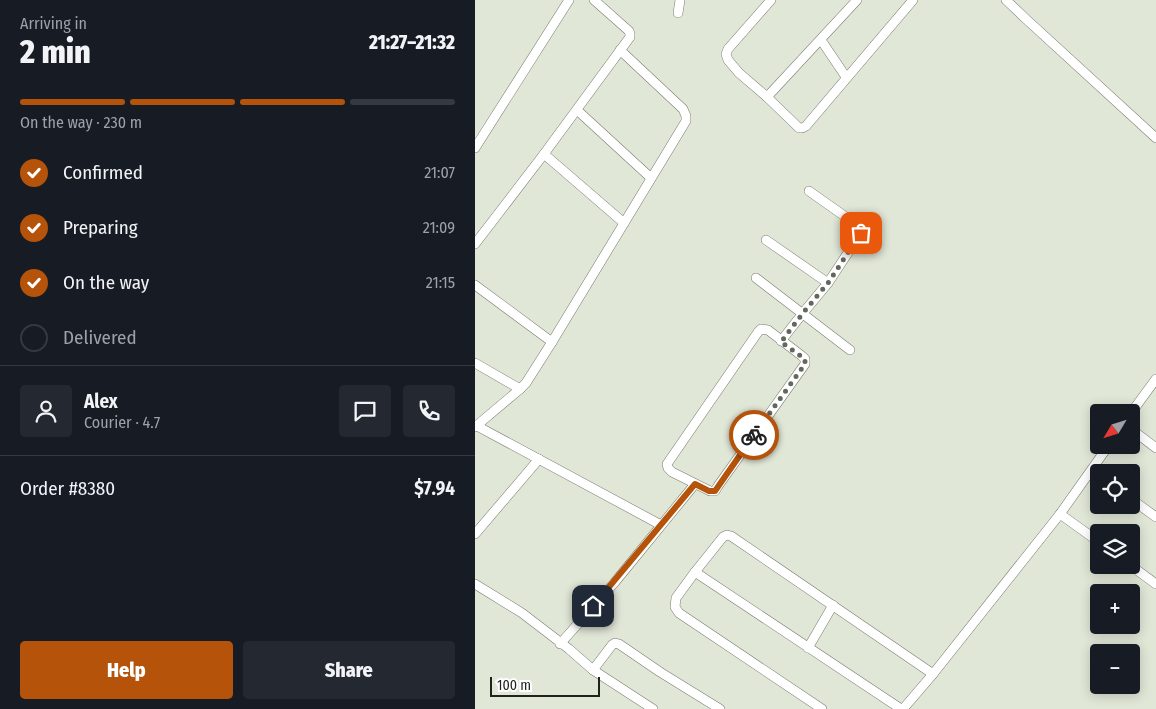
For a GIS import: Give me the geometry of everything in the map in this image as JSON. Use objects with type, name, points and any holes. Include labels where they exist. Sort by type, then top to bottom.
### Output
[{"type":"street","points":[[475,148],[569,0]]},
{"type":"street","points":[[475,244],[577,110],[629,37],[629,31],[594,0]]},
{"type":"street","points":[[678,13],[680,0]]},
{"type":"street","points":[[771,0],[728,49],[726,54],[728,60],[739,73],[767,96],[799,128],[806,126],[913,0]]},
{"type":"street","points":[[1006,0],[1156,138]]},
{"type":"street","points":[[767,96],[821,40],[852,2]]},
{"type":"street","points":[[821,40],[846,77]]},
{"type":"street","points":[[621,50],[683,109],[686,121],[552,342],[525,383],[476,427],[661,525]]},
{"type":"street","points":[[577,110],[651,178]]},
{"type":"street","points":[[544,154],[624,223]]},
{"type":"street","points":[[781,342],[828,283],[861,233],[860,227],[809,191]]},
{"type":"street","points":[[765,240],[828,283]]},
{"type":"street","points":[[756,278],[850,350]]},
{"type":"street","points":[[475,284],[552,342]]},
{"type":"street","points":[[761,329],[766,329],[805,359],[805,364],[715,491],[709,491],[695,484],[672,472],[667,464],[758,332],[761,329]]},
{"type":"street","points":[[475,363],[520,389]]},
{"type":"street","points":[[1138,404],[1156,380]]},
{"type":"street","points":[[1147,392],[1156,398]]},
{"type":"street","points":[[1140,436],[1156,448]]},
{"type":"street","points":[[475,534],[539,459]]},
{"type":"street","points":[[695,572],[807,648],[902,709],[933,674],[1090,479]]},
{"type":"street","points":[[560,644],[615,582],[695,484]]},
{"type":"street","points":[[1140,505],[1156,517]]},
{"type":"street","points":[[1060,514],[1090,536]]},
{"type":"street","points":[[822,709],[679,612],[675,606],[676,598],[727,534],[933,674]]},
{"type":"street","points":[[1140,572],[1156,584]]},
{"type":"street","points":[[475,584],[522,613],[593,670],[653,709]]},
{"type":"street","points":[[807,648],[833,605]]},
{"type":"street","points":[[593,670],[611,645],[619,644],[720,709]]},
{"type":"way so far","points":[[754,435],[805,364],[805,359],[802,356],[781,342],[828,283],[861,233]]},
{"type":"route","points":[[593,606],[695,484],[709,491],[715,491],[754,435]]}]
